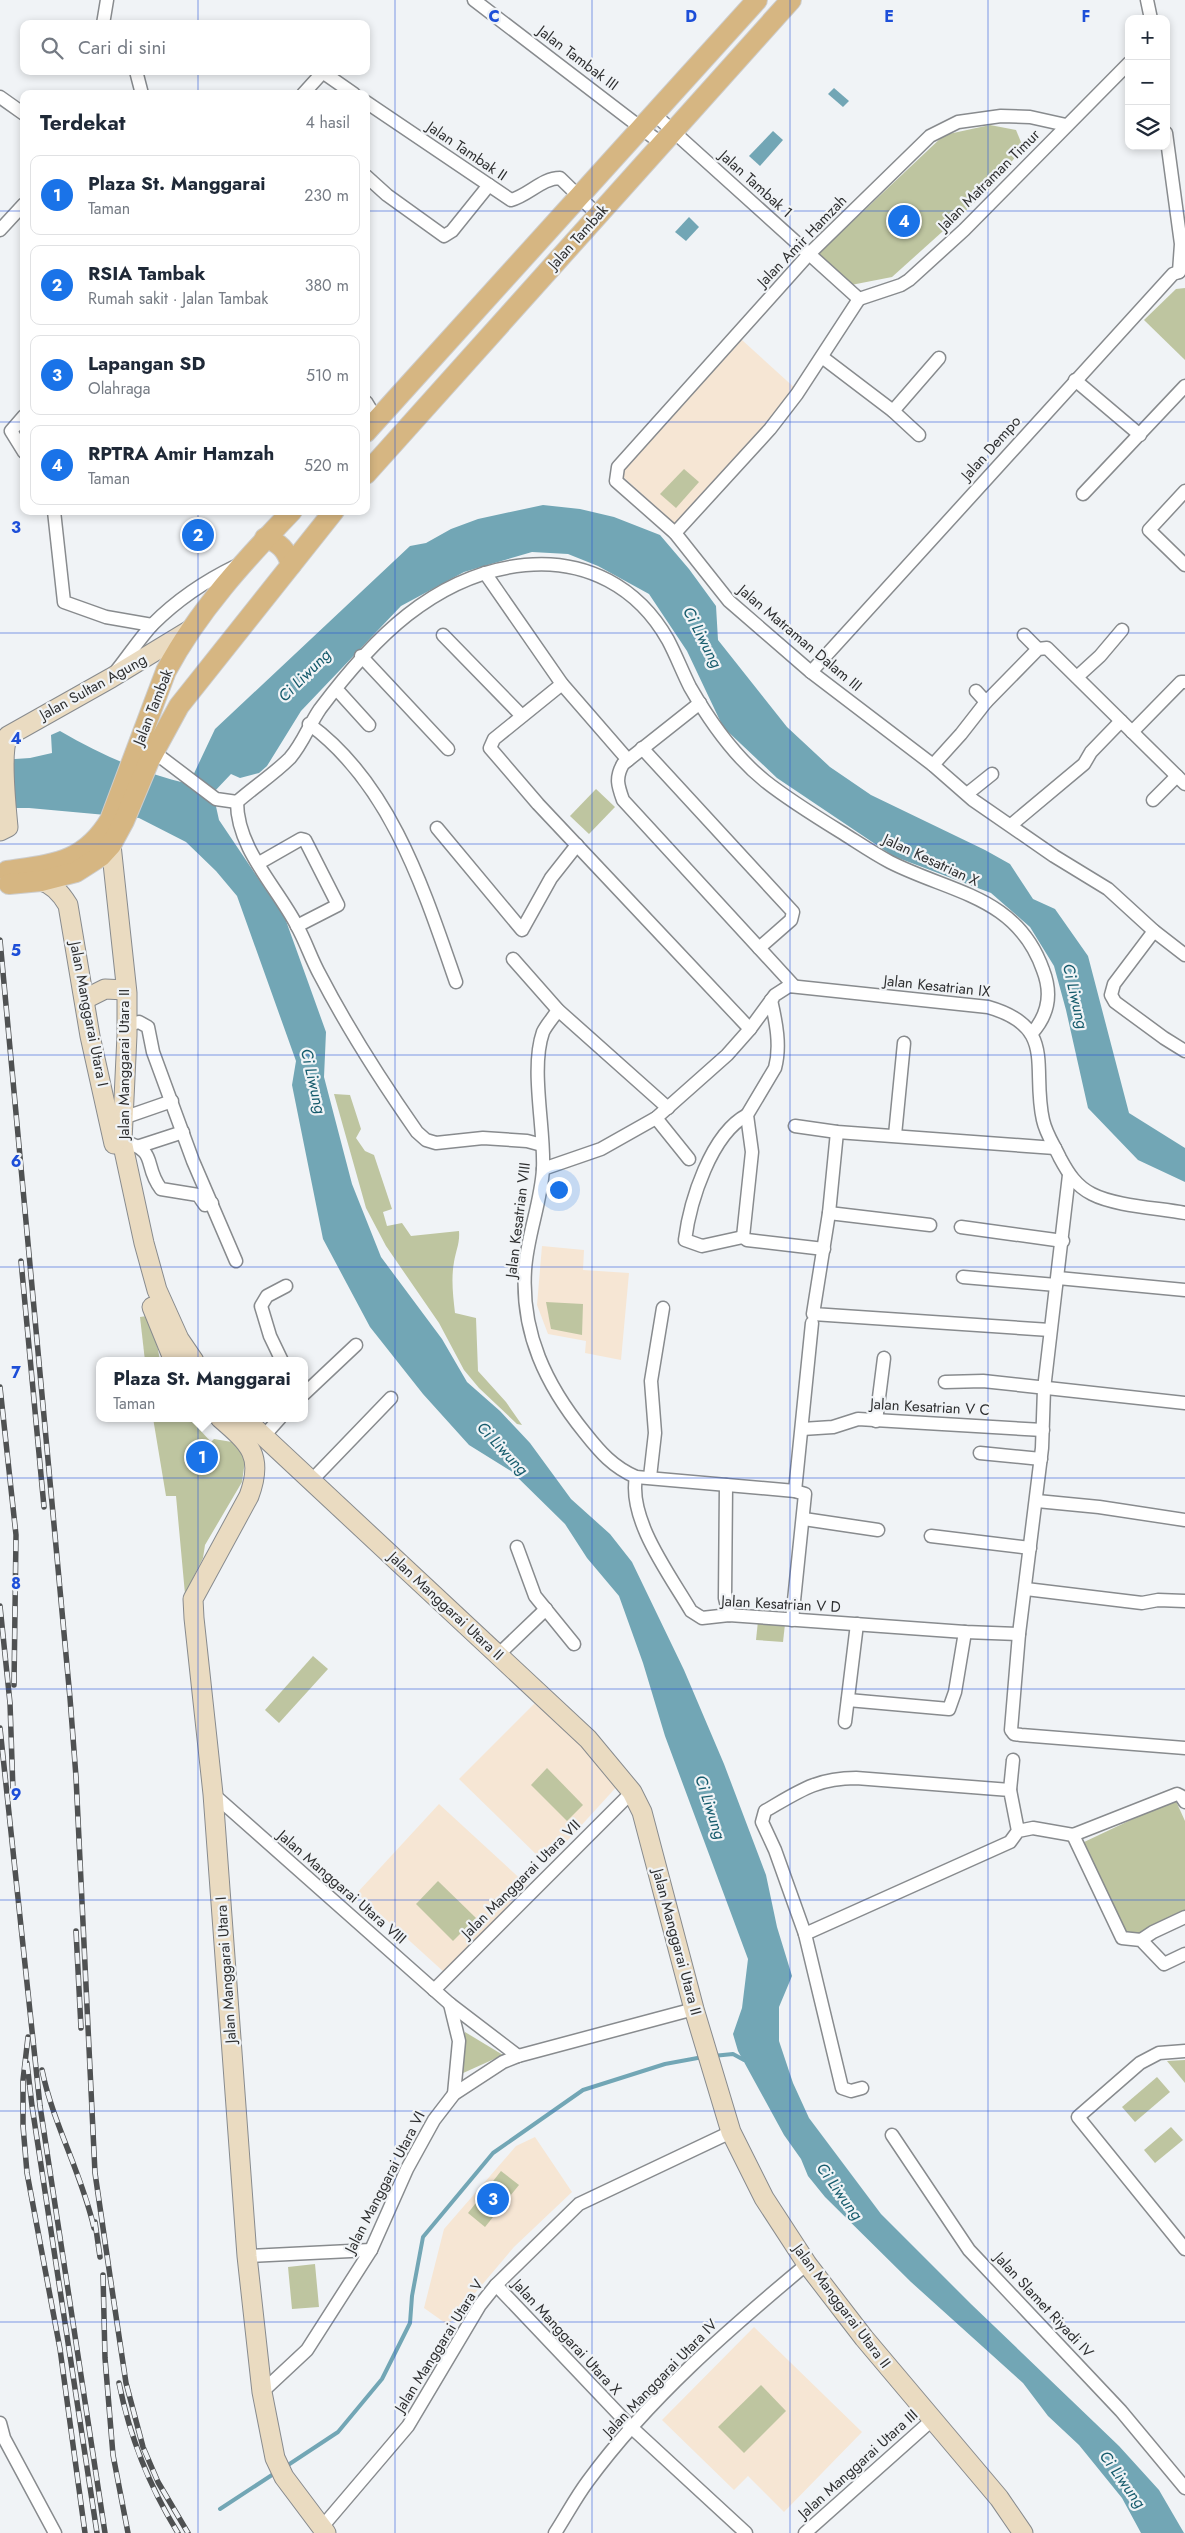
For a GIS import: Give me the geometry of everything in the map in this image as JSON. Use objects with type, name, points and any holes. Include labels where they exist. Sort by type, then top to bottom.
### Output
[{"type":"main road","name":"Jalan Tambak","points":[[372,426],[757,0]]},
{"type":"main road","name":"Jalan Tambak","points":[[370,470],[791,0]]},
{"type":"main road","name":"Jalan Tambak","points":[[117,820],[78,856],[8,877],[41,881],[76,872],[101,856],[111,846],[117,820],[146,753],[166,672],[190,630],[244,562],[288,515]]},
{"type":"main road","points":[[292,515],[298,529],[314,533]]},
{"type":"main road","name":"Jalan Tambak","points":[[146,753],[192,688],[249,620],[314,533],[330,515]]},
{"type":"main road","points":[[265,538],[279,544],[288,556],[291,565]]},
{"type":"street","points":[[104,20],[107,0]]},
{"type":"street","name":"Jalan Tambak III","points":[[474,0],[648,120],[668,138]]},
{"type":"street","points":[[1149,1],[1151,15]]},
{"type":"street","name":"Jalan Matraman Timur","points":[[859,299],[901,286],[909,280],[964,230],[1066,124],[1125,67]]},
{"type":"street","points":[[137,75],[141,90]]},
{"type":"street","points":[[306,90],[319,75]]},
{"type":"street","points":[[326,75],[348,90]]},
{"type":"street","points":[[0,97],[20,111]]},
{"type":"street","name":"Jalan Tambak II","points":[[370,105],[511,200],[521,198],[550,178],[560,178],[598,215]]},
{"type":"street","name":"Jalan Amir Hamzah","points":[[616,481],[618,467],[809,254],[930,136],[944,127],[958,122],[1001,116],[1030,117],[1066,124]]},
{"type":"street","name":"Jalan Tambak 1","points":[[648,120],[809,254],[859,299]]},
{"type":"street","name":"Jalan Dempo","points":[[811,672],[1173,274],[1182,274],[1183,242],[1180,203],[1169,150]]},
{"type":"street","points":[[370,179],[444,236],[452,231],[489,185]]},
{"type":"street","points":[[0,230],[20,208]]},
{"type":"street","points":[[675,533],[770,429],[822,357],[859,299]]},
{"type":"street","points":[[822,357],[893,411],[919,435]]},
{"type":"street","points":[[893,411],[939,358]]},
{"type":"street","points":[[1075,380],[1140,435]]},
{"type":"street","points":[[1083,494],[1185,386]]},
{"type":"street","points":[[20,420],[11,430],[20,445]]},
{"type":"street","name":"Jalan Matraman Dalam III","points":[[616,481],[675,533],[729,601],[811,672],[967,794],[1054,856],[1108,890],[1185,956]]},
{"type":"street","points":[[1185,491],[1148,530],[1185,565]]},
{"type":"street","points":[[54,515],[64,602],[106,617],[152,625]]},
{"type":"street","points":[[111,678],[152,625],[179,600],[203,584],[244,562]]},
{"type":"street","name":"Jalan Kesatrian X","points":[[236,802],[290,757],[302,741],[309,724],[361,656],[411,610],[434,596],[485,573],[522,565],[547,564],[591,572],[618,584],[650,613],[667,640],[700,703],[743,760],[784,796],[888,861],[991,905],[1024,930],[1040,960],[1049,994],[1043,1018],[1032,1033]]},
{"type":"street","points":[[485,573],[562,684],[628,760]]},
{"type":"street","name":"Jalan Sultan Agung","points":[[0,831],[8,827],[0,758],[2,744],[12,732],[111,678],[190,630]]},
{"type":"street","points":[[1077,677],[1100,656],[1122,630]]},
{"type":"street","points":[[443,635],[522,716]]},
{"type":"street","points":[[1024,635],[1038,649]]},
{"type":"street","points":[[932,765],[961,734],[986,702],[1038,649],[1046,648],[1181,780],[1153,800]]},
{"type":"street","points":[[361,656],[448,749]]},
{"type":"street","points":[[1132,732],[1182,682],[1185,682]]},
{"type":"street","points":[[562,684],[494,739],[490,748],[502,764],[750,1029]]},
{"type":"street","points":[[976,691],[986,702]]},
{"type":"street","points":[[340,694],[368,725]]},
{"type":"street","points":[[700,703],[628,760],[618,773],[618,784],[623,800],[794,986]]},
{"type":"street","points":[[1011,825],[1084,764],[1091,752],[1120,721]]},
{"type":"street","points":[[309,724],[322,733],[357,769],[383,809],[427,897],[456,982]]},
{"type":"street","points":[[642,748],[792,912],[791,920],[759,948]]},
{"type":"street","points":[[146,753],[216,799],[236,802],[237,815],[242,831],[258,864],[298,926],[333,999],[417,1132],[426,1140],[436,1143],[482,1138],[542,1145]]},
{"type":"street","points":[[967,794],[992,774]]},
{"type":"street","points":[[437,828],[522,930],[556,870],[577,845]]},
{"type":"street","points":[[258,864],[301,839],[304,840],[338,905],[298,926]]},
{"type":"street","name":"Jalan Manggarai Utara II","points":[[111,846],[128,1025],[123,1118],[131,1143],[144,1243],[157,1290],[179,1339],[191,1357]]},
{"type":"street","name":"Jalan Manggarai Utara I","points":[[41,881],[48,882],[62,895],[68,905],[90,1036],[107,1104],[139,1269],[165,1343],[172,1357]]},
{"type":"street","points":[[1154,931],[1114,984],[1111,995],[1116,1002],[1164,1038],[1185,1051]]},
{"type":"street","points":[[513,959],[558,1010],[668,1108]]},
{"type":"street","points":[[543,1169],[601,1149],[656,1118],[727,1055],[750,1029],[771,1000],[785,988],[794,986]]},
{"type":"street","name":"Jalan Kesatrian IX","points":[[794,986],[831,992],[988,1007],[1011,1015],[1032,1033]]},
{"type":"street","points":[[85,999],[105,989],[126,990]]},
{"type":"street","points":[[771,1000],[778,1047],[775,1068],[747,1115],[739,1119],[725,1134],[706,1167],[688,1218],[685,1240],[702,1246],[743,1237],[747,1240],[824,1249]]},
{"type":"street","name":"Jalan Kesatrian VIII","points":[[558,1010],[547,1025],[541,1047],[539,1070],[543,1169],[525,1270],[525,1303],[533,1343],[554,1393],[604,1457],[620,1470],[636,1477],[795,1491]]},
{"type":"street","points":[[128,1025],[139,1022],[148,1027],[153,1052],[183,1132],[236,1261]]},
{"type":"street","points":[[1032,1033],[1039,1050],[1043,1122],[1069,1175],[1082,1188],[1100,1198],[1185,1213]]},
{"type":"street","points":[[895,1135],[904,1043]]},
{"type":"street","points":[[123,1118],[172,1101]]},
{"type":"street","points":[[743,1237],[752,1152],[747,1115]]},
{"type":"street","points":[[656,1118],[689,1159]]},
{"type":"street","points":[[794,1126],[837,1132],[1055,1148]]},
{"type":"street","points":[[131,1143],[183,1132]]},
{"type":"street","points":[[837,1132],[829,1212],[813,1314],[1050,1330]]},
{"type":"street","points":[[131,1143],[145,1150],[161,1189],[198,1196],[205,1205],[212,1203]]},
{"type":"street","points":[[1069,1175],[1063,1241],[1050,1330],[1044,1389],[1041,1459],[1020,1634],[1012,1730],[1014,1734],[1185,1748]]},
{"type":"street","points":[[829,1212],[930,1225]]},
{"type":"street","points":[[961,1227],[1063,1241]]},
{"type":"street","points":[[963,1277],[1185,1290]]},
{"type":"street","points":[[280,1357],[268,1329],[261,1306],[267,1296],[286,1286]]},
{"type":"street","points":[[650,1477],[656,1433],[651,1381],[663,1308]]},
{"type":"street","points":[[792,1620],[805,1494],[795,1491],[812,1323]]},
{"type":"street","points":[[308,1390],[356,1344]]},
{"type":"street","points":[[876,1420],[884,1358]]},
{"type":"street","points":[[945,1382],[983,1381],[1185,1403]]},
{"type":"street","points":[[311,1481],[391,1398]]},
{"type":"street","name":"Jalan Kesatrian V C","points":[[802,1429],[833,1427],[858,1419],[1043,1430]]},
{"type":"street","name":"Jalan Manggarai Utara I","points":[[224,1422],[248,1444],[255,1461],[256,1473],[249,1496],[193,1599],[196,1647],[213,1794],[246,2256],[262,2392],[275,2458],[284,2477],[324,2530]]},
{"type":"street","name":"Jalan Manggarai Utara II","points":[[248,1422],[588,1738],[632,1792],[642,1812],[694,2008],[732,2132],[764,2198],[807,2264],[932,2420],[999,2498],[1024,2533]]},
{"type":"street","points":[[263,1437],[276,1422]]},
{"type":"street","points":[[980,1453],[1041,1459]]},
{"type":"street","name":"Jalan Kesatrian V D","points":[[636,1477],[634,1496],[640,1518],[691,1612],[702,1618],[729,1615],[964,1632],[1020,1634]]},
{"type":"street","points":[[726,1485],[725,1598],[729,1615]]},
{"type":"street","points":[[1037,1501],[1099,1507],[1185,1520]]},
{"type":"street","points":[[804,1518],[878,1530]]},
{"type":"street","points":[[931,1536],[1030,1548]]},
{"type":"street","points":[[517,1547],[532,1591],[574,1644]]},
{"type":"street","points":[[1026,1590],[1142,1602],[1158,1600],[1185,1601]]},
{"type":"street","points":[[498,1654],[546,1609]]},
{"type":"street","points":[[845,1722],[858,1624]]},
{"type":"street","points":[[848,1700],[949,1709],[956,1684],[964,1632]]},
{"type":"street","points":[[805,1934],[1010,1842],[1018,1831],[1010,1790],[1013,1760]]},
{"type":"street","points":[[862,2088],[851,2091],[842,2088],[805,1934],[775,1850],[762,1822],[765,1811],[814,1783],[840,1778],[1010,1790]]},
{"type":"street","name":"Jalan Manggarai Utara VII","points":[[434,1990],[632,1792]]},
{"type":"street","name":"Jalan Manggarai Utara VIII","points":[[213,1794],[450,2004],[518,2056]]},
{"type":"street","points":[[1018,1831],[1042,1829],[1073,1835],[1177,1794],[1182,1796],[1185,1802]]},
{"type":"street","points":[[1073,1835],[1120,1936],[1126,1940],[1141,1940],[1153,1932],[1185,1917]]},
{"type":"street","points":[[1141,1940],[1164,1964],[1185,1954]]},
{"type":"street","points":[[450,2004],[459,2041],[454,2094]]},
{"type":"street","name":"Jalan Manggarai Utara VI","points":[[262,2392],[307,2350],[371,2250],[407,2169],[434,2120],[454,2094],[503,2062],[518,2056],[694,2008]]},
{"type":"street","points":[[1185,2051],[1159,2054],[1140,2064],[1078,2116],[1185,2249]]},
{"type":"street","name":"Jalan Manggarai Utara V","points":[[324,2530],[408,2426],[480,2305],[496,2286],[579,2204],[732,2132]]},
{"type":"street","name":"Jalan Slamet Riyadi IV","points":[[892,2135],[969,2250],[1121,2411],[1185,2488]]},
{"type":"street","points":[[246,2256],[371,2250]]},
{"type":"street","name":"Jalan Manggarai Utara IV","points":[[555,2533],[587,2482],[631,2427],[727,2332],[807,2264]]},
{"type":"street","name":"Jalan Manggarai Utara X","points":[[496,2286],[563,2359],[631,2427],[746,2533]]},
{"type":"street","name":"Jalan Manggarai Utara III","points":[[805,2533],[932,2420]]},
{"type":"street","points":[[0,2423],[4,2438],[55,2533]]},
{"type":"shaded area","points":[[742,340],[797,390],[675,524],[619,473]]},
{"type":"shaded area","points":[[542,1246],[584,1250],[583,1270],[629,1273],[621,1360],[585,1353],[586,1341],[548,1334],[537,1305]]},
{"type":"shaded area","points":[[537,1701],[620,1783],[546,1864],[459,1779]]},
{"type":"shaded area","points":[[439,1804],[527,1885],[445,1973],[357,1893]]},
{"type":"shaded area","points":[[535,2137],[572,2192],[514,2247],[448,2325],[424,2308],[444,2229],[516,2146]]},
{"type":"shaded area","points":[[754,2327],[862,2432],[784,2512],[748,2476],[734,2490],[662,2420]]},
{"type":"green space","points":[[990,125],[1016,130],[1023,147],[992,187],[892,277],[846,286],[817,255],[944,135]]},
{"type":"green space","points":[[1185,288],[1185,360],[1144,320],[1176,289]]},
{"type":"green space","points":[[684,469],[699,482],[676,508],[660,494]]},
{"type":"green space","points":[[596,789],[615,807],[589,834],[570,816]]},
{"type":"green space","points":[[334,1094],[350,1095],[361,1129],[356,1138],[365,1151],[374,1155],[392,1209],[383,1212],[387,1226],[402,1223],[411,1236],[459,1231],[453,1275],[455,1313],[476,1318],[478,1371],[506,1402],[522,1425],[517,1424],[479,1388],[464,1370],[439,1323],[386,1246],[366,1208]]},
{"type":"green space","points":[[546,1302],[583,1304],[582,1335],[551,1329]]},
{"type":"green space","points":[[147,1316],[156,1338],[159,1357],[145,1357],[140,1317]]},
{"type":"green space","points":[[154,1422],[193,1422],[211,1442],[214,1439],[232,1442],[242,1452],[245,1461],[242,1482],[205,1545],[203,1558],[185,1594],[176,1496],[166,1496]]},
{"type":"green space","points":[[758,1621],[785,1624],[783,1642],[756,1640]]},
{"type":"green space","points":[[313,1656],[328,1669],[279,1723],[265,1710]]},
{"type":"green space","points":[[547,1768],[583,1805],[567,1821],[531,1785]]},
{"type":"green space","points":[[1175,1799],[1185,1821],[1185,1912],[1128,1939],[1082,1843]]},
{"type":"green space","points":[[438,1881],[476,1918],[453,1941],[416,1904]]},
{"type":"green space","points":[[465,2032],[503,2055],[461,2074]]},
{"type":"green space","points":[[1185,2060],[1185,2083],[1167,2061]]},
{"type":"green space","points":[[1157,2077],[1170,2092],[1135,2122],[1122,2107]]},
{"type":"green space","points":[[1171,2127],[1183,2140],[1155,2163],[1144,2150]]},
{"type":"green space","points":[[501,2171],[519,2185],[485,2227],[468,2213]]},
{"type":"green space","points":[[315,2264],[319,2307],[292,2309],[288,2267]]},
{"type":"green space","points":[[761,2385],[786,2411],[744,2453],[718,2427]]},
{"type":"water","points":[[834,88],[849,101],[843,107],[828,94]]},
{"type":"water","points":[[773,131],[783,140],[760,166],[749,156]]},
{"type":"water","points":[[689,217],[699,227],[686,241],[675,232]]},
{"type":"water","name":"Ci Liwung","points":[[543,505],[580,509],[614,517],[660,535],[689,569],[716,606],[718,640],[787,727],[830,767],[871,795],[1010,864],[1033,899],[1055,909],[1088,956],[1129,1113],[1185,1148],[1185,1182],[1138,1160],[1088,1108],[1054,966],[1030,927],[991,893],[893,856],[777,778],[723,727],[687,651],[649,594],[598,566],[568,554],[532,552],[464,572],[401,606],[301,711],[267,766],[259,773],[240,778],[231,774],[213,793],[219,820],[285,918],[326,1032],[324,1077],[352,1184],[381,1257],[442,1339],[467,1382],[500,1411],[530,1443],[571,1499],[610,1534],[632,1562],[684,1670],[724,1764],[766,1875],[777,1927],[792,1976],[779,2007],[779,2041],[793,2083],[809,2118],[881,2214],[971,2304],[1119,2446],[1159,2490],[1184,2533],[1141,2533],[1122,2498],[1079,2445],[1048,2416],[1023,2383],[911,2282],[825,2197],[808,2176],[801,2159],[784,2135],[738,2051],[733,2034],[742,2008],[748,1959],[665,1736],[643,1663],[619,1596],[587,1558],[565,1524],[511,1471],[469,1445],[423,1394],[370,1327],[323,1239],[292,1085],[296,1061],[237,896],[216,871],[186,842],[139,818],[29,808],[0,808],[0,760],[30,758],[52,753],[51,735],[60,731],[122,762],[172,780],[189,784],[215,729],[410,546],[426,543],[451,529],[478,519]]},
{"type":"waterway","points":[[713,2056],[733,2054],[744,2060]]},
{"type":"waterway","points":[[285,2467],[338,2432],[382,2379],[410,2323],[412,2296],[423,2237],[493,2153],[583,2090],[665,2064],[703,2057]]},
{"type":"waterway","points":[[220,2509],[275,2473]]},
{"type":"railway","points":[[0,940],[70,1698],[76,1777],[95,2173],[126,2383],[143,2447],[158,2482],[188,2533]]},
{"type":"railway","points":[[21,1261],[44,1507]]},
{"type":"railway","points":[[0,1387],[16,1535],[14,1685]]},
{"type":"railway","points":[[0,1606],[10,1703],[13,1791]]},
{"type":"railway","points":[[0,1728],[40,2106],[105,2533]]},
{"type":"railway","points":[[76,1931],[81,2028]]},
{"type":"railway","points":[[28,2037],[23,2080],[23,2126],[27,2173],[60,2349],[85,2533]]},
{"type":"railway","points":[[27,2063],[97,2533]]},
{"type":"railway","points":[[42,2070],[53,2110],[89,2208],[94,2228]]},
{"type":"railway","points":[[95,2222],[100,2257]]},
{"type":"railway","points":[[103,2275],[105,2358],[113,2455],[128,2533]]},
{"type":"railway","points":[[119,2383],[129,2423],[149,2479],[178,2533]]},
{"type":"place","name":"RPTRA Amir Hamzah","points":[[904,221]]},
{"type":"place","name":"RSIA Tambak","points":[[198,535]]},
{"type":"place","name":"Plaza St. Manggarai","points":[[202,1457]]},
{"type":"place","name":"Lapangan SD","points":[[493,2199]]}]
